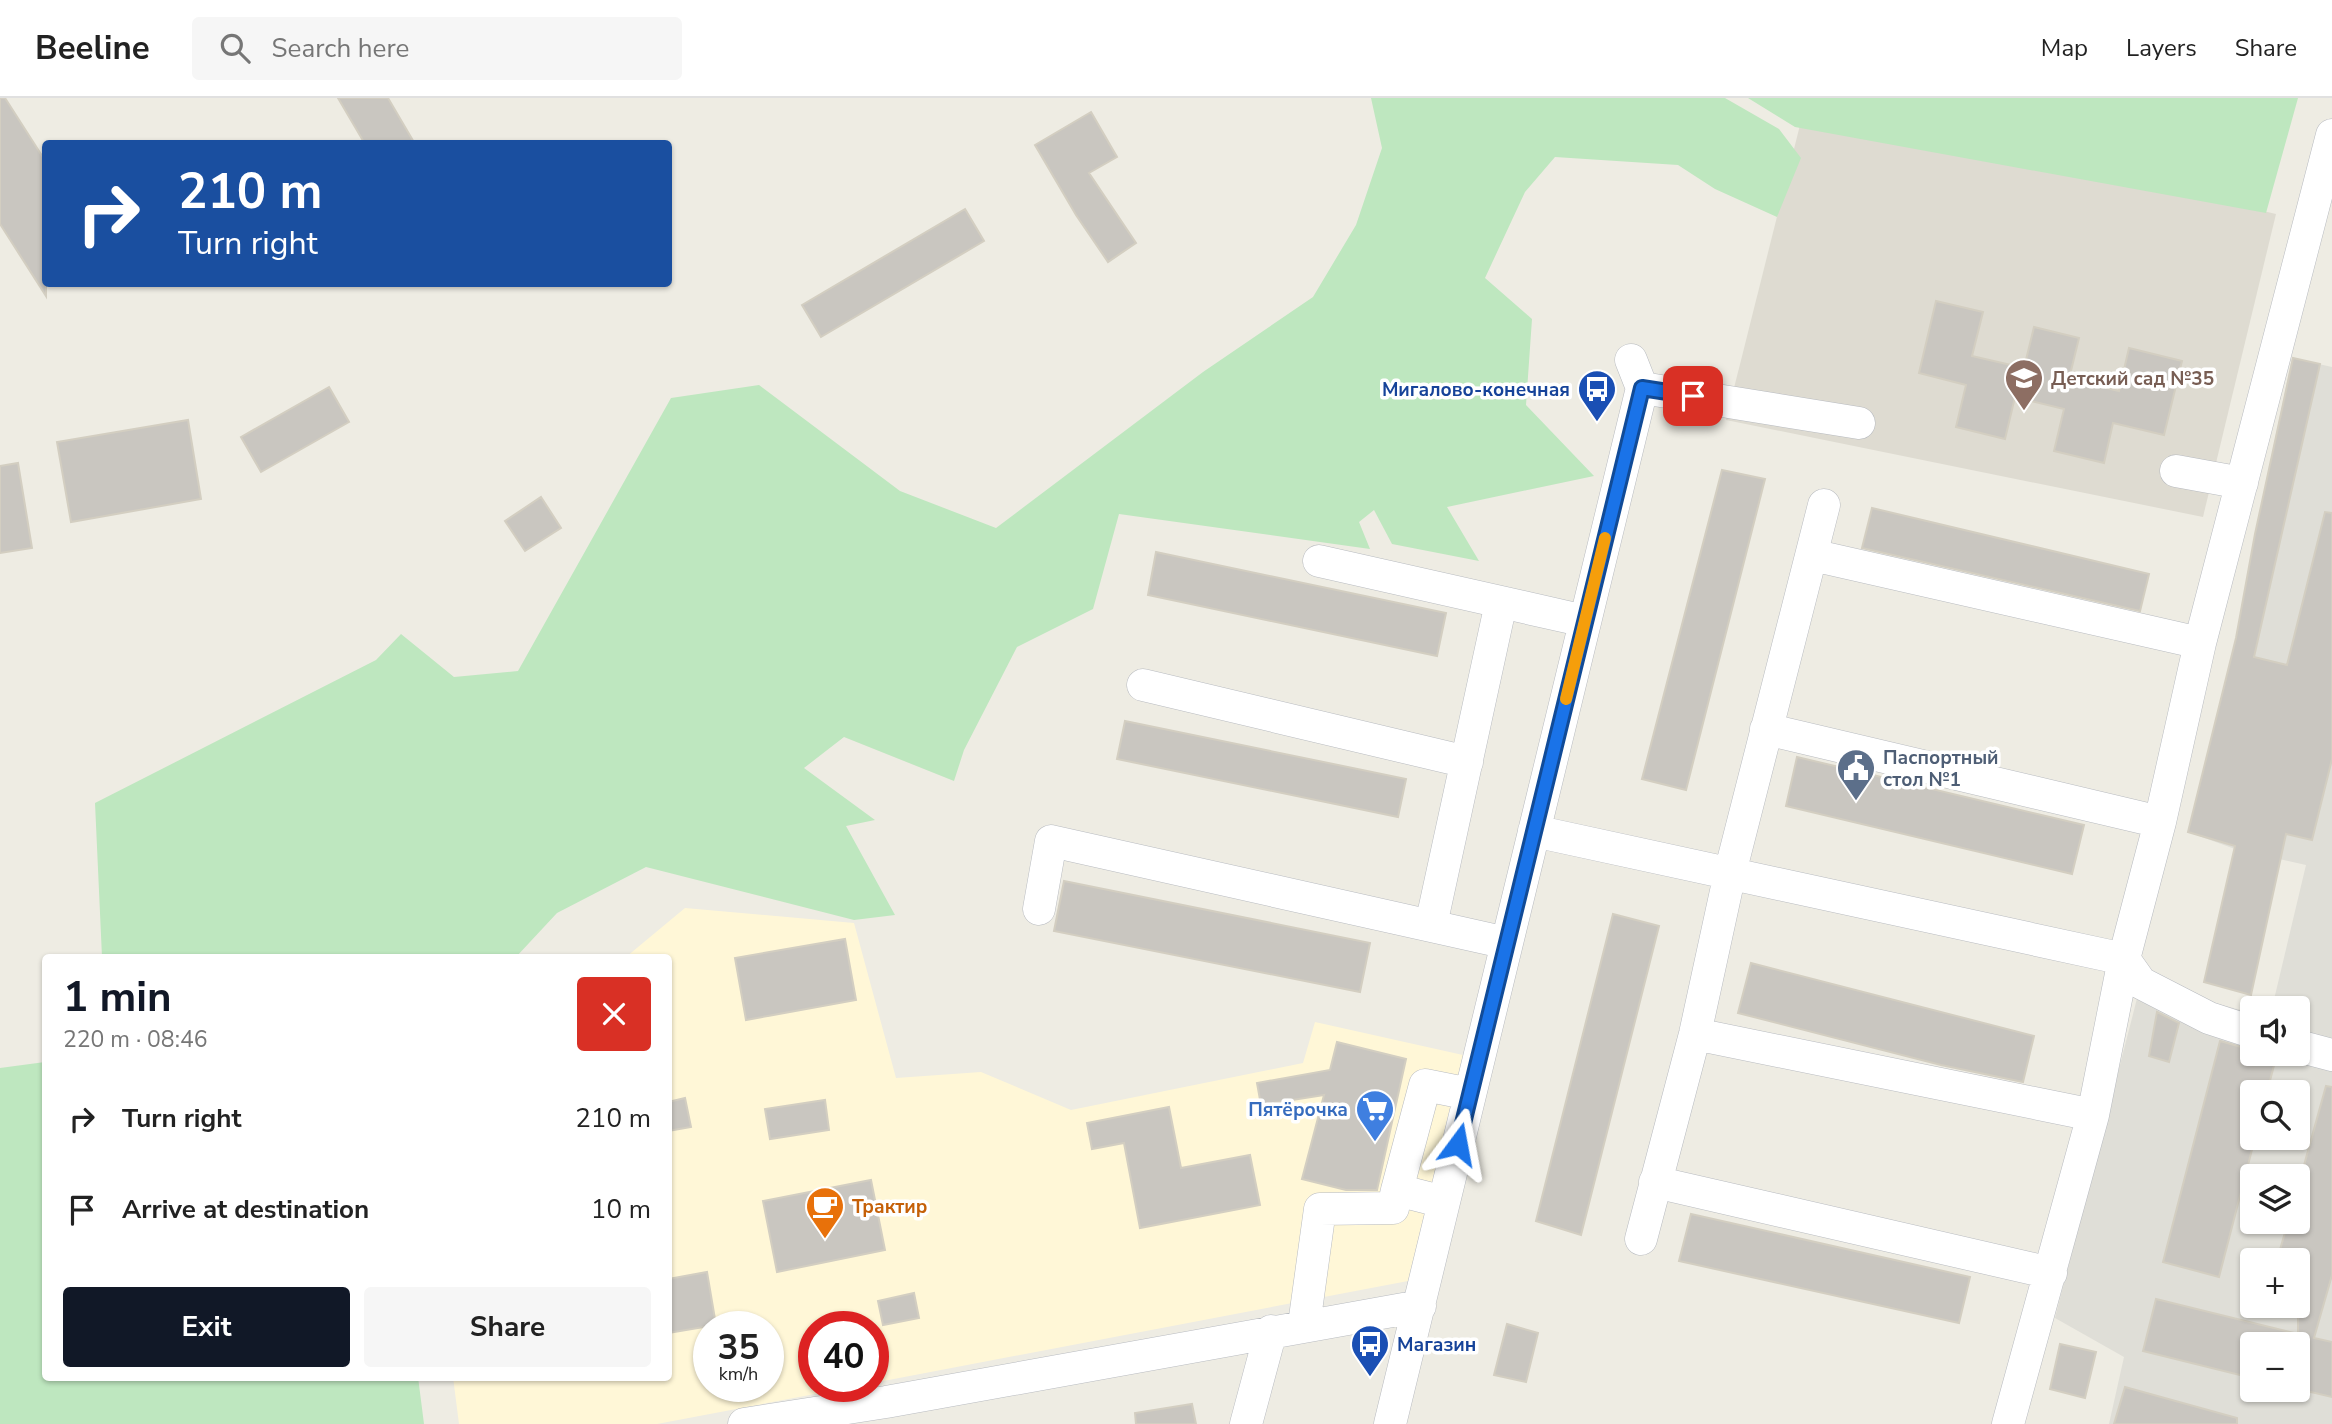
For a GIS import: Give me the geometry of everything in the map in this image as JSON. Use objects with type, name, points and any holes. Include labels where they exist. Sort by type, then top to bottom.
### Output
[{"type":"street","points":[[2008,1424],[2093,1115],[2124,959],[2160,822],[2200,643],[2332,135]]},
{"type":"street","points":[[1390,1424],[1585,621],[1637,374],[1859,423]]},
{"type":"street","points":[[2176,471],[2242,483]]},
{"type":"street","points":[[1641,1239],[1695,1034],[1730,873],[1824,505]]},
{"type":"street","points":[[1812,555],[2200,643]]},
{"type":"street","points":[[1320,561],[1585,621]]},
{"type":"street","points":[[1431,925],[1502,603]]},
{"type":"street","points":[[1143,685],[1467,762]]},
{"type":"street","points":[[1766,729],[2160,822]]},
{"type":"street","points":[[1534,831],[2124,959],[2141,983],[2209,1018],[2240,1028]]},
{"type":"street","points":[[1039,909],[1051,841],[1507,943]]},
{"type":"street","points":[[1695,1034],[2093,1115]]},
{"type":"street","points":[[2310,1049],[2332,1055]]},
{"type":"street","points":[[1304,1325],[1320,1209],[1393,1208],[1425,1085],[1470,1094]]},
{"type":"street","points":[[1655,1182],[2051,1273]]},
{"type":"street","points":[[1397,1190],[1444,1202]]},
{"type":"street","points":[[744,1424],[888,1413],[1271,1331],[1420,1306]]},
{"type":"street","points":[[1246,1424],[1271,1331]]},
{"type":"shaded area","points":[[1805,105],[2276,214],[2203,517],[1726,420]]},
{"type":"shaded area","points":[[2292,358],[2332,367],[2332,1424],[2109,1424],[2124,1357],[2055,1318],[2141,983],[2240,1010],[2240,1066],[2310,1066],[2310,996],[2275,996],[2306,865],[2235,849],[2188,832],[2236,638]]},
{"type":"shaded area","points":[[685,908],[854,923],[896,1078],[981,1072],[1071,1110],[1303,1063],[1315,1022],[1463,1055],[1408,1281],[889,1380],[889,1311],[798,1311],[798,1397],[784,1400],[784,1311],[693,1311],[693,1402],[773,1402],[657,1424],[459,1424],[454,1381],[672,1381],[672,954],[630,954]]},
{"type":"green space","points":[[1371,98],[1725,98],[1779,129],[1801,158],[1777,217],[1715,189],[1678,165],[1555,157],[1525,192],[1485,278],[1532,319],[1526,405],[1594,476],[1447,507],[1479,561],[1392,544],[1374,510],[1359,522],[1370,549],[1119,514],[1093,609],[1017,647],[964,750],[954,781],[844,737],[804,768],[875,820],[846,826],[895,915],[854,920],[646,867],[557,913],[519,954],[102,954],[95,803],[376,660],[401,634],[454,677],[518,671],[671,398],[759,385],[900,491],[996,528],[1203,372],[1313,297],[1356,225],[1382,148]]},
{"type":"green space","points":[[1748,98],[2298,98],[2266,213],[1795,127]]},
{"type":"green space","points":[[42,1062],[42,1381],[419,1381],[424,1424],[0,1424],[0,1068]]},
{"type":"building","points":[[0,98],[5,98],[42,156],[42,287],[46,287],[46,296],[0,224]]},
{"type":"building","points":[[338,98],[388,98],[413,140],[363,140]]},
{"type":"building","points":[[1091,112],[1117,157],[1089,173],[1136,243],[1108,262],[1076,215],[1035,145]]},
{"type":"building","points":[[965,209],[984,241],[821,337],[802,305]]},
{"type":"building","points":[[1936,301],[1983,312],[1972,356],[2024,368],[2034,327],[2079,338],[2069,379],[2119,391],[2129,348],[2182,361],[2164,435],[2113,423],[2104,463],[2054,451],[2064,409],[2015,397],[2005,439],[1956,427],[1966,385],[1919,373]]},
{"type":"building","points":[[2293,358],[2320,364],[2254,657],[2287,665],[2325,512],[2332,513],[2332,759],[2312,840],[2286,834],[2251,995],[2204,982],[2235,846],[2188,832],[2236,638],[2255,534]]},
{"type":"building","points":[[329,387],[349,422],[261,472],[241,437]]},
{"type":"building","points":[[188,420],[201,499],[71,522],[57,442]]},
{"type":"building","points":[[18,463],[32,548],[0,553],[0,466]]},
{"type":"building","points":[[1722,470],[1765,479],[1686,790],[1642,779]]},
{"type":"building","points":[[541,497],[561,528],[525,551],[505,521]]},
{"type":"building","points":[[1872,508],[2149,574],[2140,611],[1862,548]]},
{"type":"building","points":[[1156,552],[1446,613],[1437,656],[1148,595]]},
{"type":"building","points":[[1125,721],[1406,779],[1398,817],[1117,759]]},
{"type":"building","points":[[1797,757],[2084,825],[2072,874],[1786,806]]},
{"type":"building","points":[[1064,881],[1370,943],[1360,992],[1054,931]]},
{"type":"building","points":[[1613,914],[1659,926],[1581,1235],[1536,1221]]},
{"type":"building","points":[[845,939],[856,1000],[746,1020],[735,958]]},
{"type":"building","points":[[1751,963],[2034,1036],[2023,1082],[1941,1065],[1738,1013]]},
{"type":"building","points":[[2157,1012],[2179,1023],[2169,1062],[2149,1056]]},
{"type":"building","points":[[2220,1041],[2240,1047],[2240,1066],[2274,1066],[2270,1080],[2240,1080],[2240,1150],[2252,1150],[2248,1164],[2240,1164],[2240,1196],[2219,1277],[2163,1262]]},
{"type":"building","points":[[1337,1042],[1406,1059],[1377,1190],[1346,1190],[1302,1179],[1324,1095],[1261,1105],[1257,1083],[1330,1070]]},
{"type":"building","points":[[2326,1086],[2332,1087],[2332,1275],[2314,1338],[2332,1342],[2332,1397],[2310,1392],[2310,1332],[2298,1332],[2298,1318],[2310,1318],[2310,1248],[2280,1248],[2285,1234],[2310,1234],[2310,1164],[2304,1164]]},
{"type":"building","points":[[685,1098],[691,1127],[672,1130],[672,1101]]},
{"type":"building","points":[[825,1100],[829,1130],[770,1139],[765,1109]]},
{"type":"building","points":[[1169,1107],[1181,1168],[1250,1155],[1260,1205],[1140,1228],[1124,1143],[1092,1149],[1087,1123]]},
{"type":"building","points":[[871,1180],[885,1250],[777,1272],[763,1201]]},
{"type":"building","points":[[1691,1214],[1970,1277],[1959,1323],[1679,1261]]},
{"type":"building","points":[[707,1272],[714,1311],[693,1311],[693,1329],[672,1332],[672,1278]]},
{"type":"building","points":[[914,1293],[919,1318],[889,1324],[889,1311],[880,1311],[878,1301]]},
{"type":"building","points":[[2156,1299],[2290,1332],[2240,1332],[2240,1375],[2143,1351]]},
{"type":"building","points":[[1507,1324],[1538,1333],[1526,1382],[1494,1375]]},
{"type":"building","points":[[2060,1344],[2096,1352],[2085,1398],[2050,1389]]},
{"type":"building","points":[[2125,1387],[2237,1418],[2237,1424],[2114,1424]]},
{"type":"building","points":[[1192,1404],[1196,1424],[1136,1424],[1135,1413]]},
{"type":"slow traffic","points":[[1566,699],[1605,538]]},
{"type":"place","name":"Детский сад №35","points":[[2024,412]]},
{"type":"place","name":"Мигалово-конечная","points":[[1597,423]]},
{"type":"place","name":"Паспортный стол №1","points":[[1856,802]]},
{"type":"place","name":"Пятёрочка","points":[[1375,1143]]},
{"type":"place","name":"Трактир","points":[[825,1240]]},
{"type":"place","name":"Магазин","points":[[1370,1378]]},
{"type":"route","points":[[1458,1144],[1642,388],[1693,396]]}]
